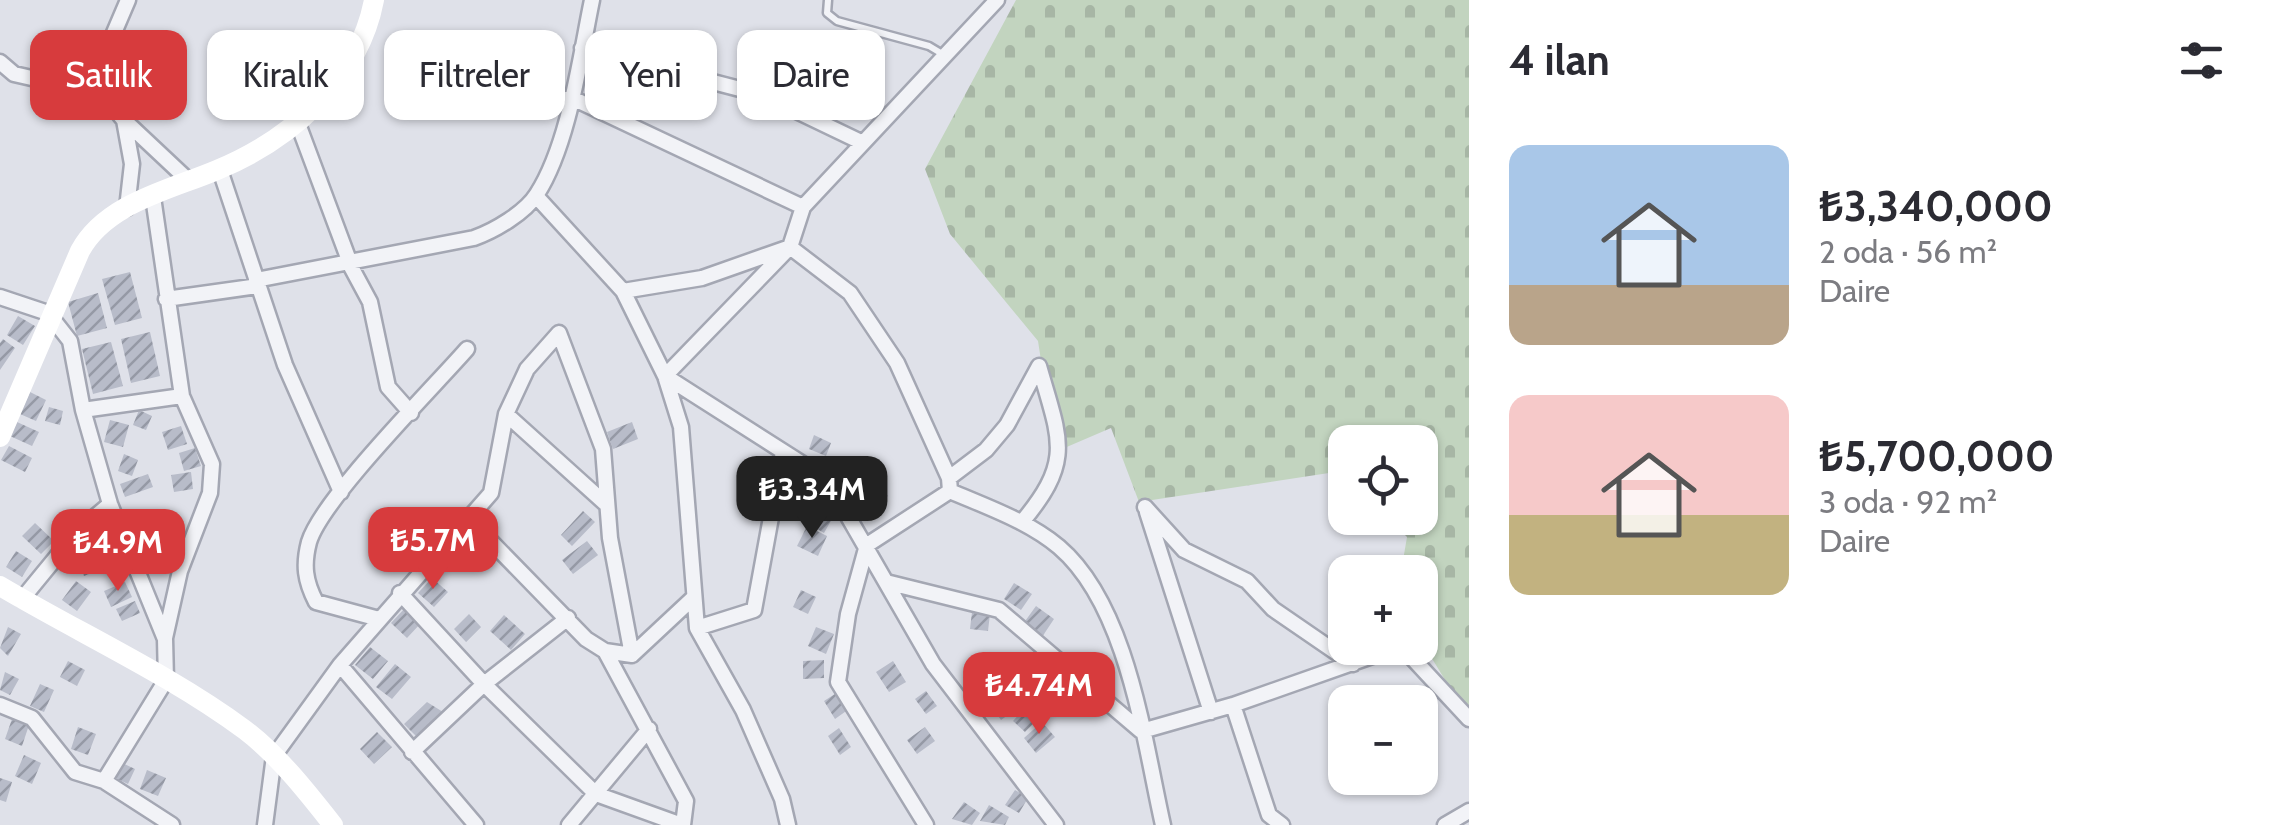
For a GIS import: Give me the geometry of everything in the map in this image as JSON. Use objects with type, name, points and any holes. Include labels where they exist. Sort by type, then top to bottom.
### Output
[{"type":"street","points":[[115,30],[128,0]]},
{"type":"street","points":[[0,437],[86,240],[105,220],[188,180],[220,170],[298,121],[341,77],[367,28],[374,0]]},
{"type":"street","points":[[166,300],[490,232],[536,196],[550,166],[592,0]]},
{"type":"street","points":[[665,376],[790,246],[803,206],[997,0]]},
{"type":"street","points":[[582,48],[763,95],[861,142]]},
{"type":"street","points":[[0,62],[14,74],[30,78]]},
{"type":"street","points":[[570,97],[803,206]]},
{"type":"street","points":[[124,120],[132,164],[127,208]]},
{"type":"street","points":[[125,120],[188,180]]},
{"type":"street","points":[[298,121],[349,263],[370,302],[388,386],[410,413]]},
{"type":"street","points":[[220,170],[285,365],[341,492]]},
{"type":"street","points":[[536,196],[623,290],[665,376],[682,427],[697,628],[743,710],[782,799],[788,825]]},
{"type":"street","points":[[104,781],[166,680],[165,639],[180,571],[211,479],[212,464],[182,396],[153,197]]},
{"type":"street","points":[[623,290],[702,278],[790,246]]},
{"type":"street","points":[[790,246],[850,294],[897,362],[950,484],[1022,522],[1061,549],[1108,610],[1163,825]]},
{"type":"street","points":[[0,297],[52,318],[70,341],[83,410],[110,504],[165,639]]},
{"type":"street","points":[[265,825],[274,756],[340,666],[491,493],[506,414],[527,369],[559,333],[603,449],[608,506],[632,654]]},
{"type":"street","points":[[379,619],[316,602],[304,580],[310,540],[341,492],[466,349]]},
{"type":"street","points":[[926,825],[838,682],[848,614],[867,545],[950,484],[986,450],[1007,425],[1039,366],[1060,464],[1047,492],[1022,522]]},
{"type":"street","points":[[665,376],[808,468],[838,498],[934,664],[1056,825]]},
{"type":"street","points":[[83,410],[182,396]]},
{"type":"street","points":[[506,414],[608,506]]},
{"type":"street","points":[[697,628],[754,610],[783,452]]},
{"type":"street","points":[[22,600],[77,532],[110,504]]},
{"type":"street","points":[[1210,712],[1145,507],[1184,550],[1246,582],[1272,609],[1328,647]]},
{"type":"street","points":[[400,594],[596,794],[682,825],[686,801],[605,651],[470,520]]},
{"type":"street","points":[[886,582],[999,610],[1142,732]]},
{"type":"street","points":[[0,586],[166,680],[244,730],[274,756],[333,825]]},
{"type":"street","points":[[605,651],[632,654],[692,599]]},
{"type":"street","points":[[412,752],[484,684],[568,618]]},
{"type":"street","points":[[1142,732],[1350,665]]},
{"type":"street","points":[[1419,665],[1469,719]]},
{"type":"street","points":[[340,666],[476,825]]},
{"type":"street","points":[[0,704],[32,718],[76,772],[104,781],[172,825]]},
{"type":"street","points":[[1233,705],[1269,815],[1282,825]]},
{"type":"street","points":[[569,825],[649,729]]},
{"type":"street","points":[[1445,825],[1469,811]]},
{"type":"lane","points":[[828,0],[827,13],[837,21],[929,46],[944,56]]},
{"type":"green space","points":[[1016,0],[1469,0],[1469,719],[1436,665],[1438,555],[1404,555],[1405,535],[1438,535],[1438,425],[1328,425],[1328,473],[1139,502],[1111,428],[1055,452],[1038,341],[950,234],[925,169]]},
{"type":"building","points":[[130,272],[142,318],[115,325],[102,279]]},
{"type":"building","points":[[98,293],[107,328],[77,336],[68,302]]},
{"type":"building","points":[[18,316],[35,326],[23,345],[7,335]]},
{"type":"building","points":[[150,332],[160,376],[131,383],[121,339]]},
{"type":"building","points":[[3,339],[15,348],[0,370],[0,343]]},
{"type":"building","points":[[111,342],[123,386],[93,394],[82,349]]},
{"type":"building","points":[[30,392],[46,400],[36,421],[20,414]]},
{"type":"building","points":[[49,407],[63,411],[60,425],[45,421]]},
{"type":"building","points":[[139,410],[152,416],[146,430],[133,425]]},
{"type":"building","points":[[110,420],[129,425],[123,447],[104,442]]},
{"type":"building","points":[[17,422],[39,432],[32,446],[10,436]]},
{"type":"building","points":[[632,422],[638,439],[613,449],[607,432]]},
{"type":"building","points":[[181,426],[187,444],[168,450],[162,432]]},
{"type":"building","points":[[814,435],[831,443],[826,456],[809,449]]},
{"type":"building","points":[[9,446],[32,458],[25,472],[1,460]]},
{"type":"building","points":[[195,448],[201,466],[184,471],[179,453]]},
{"type":"building","points":[[124,454],[138,460],[132,476],[118,471]]},
{"type":"building","points":[[841,456],[866,468],[858,484],[833,473]]},
{"type":"building","points":[[191,472],[193,489],[174,492],[171,475]]},
{"type":"building","points":[[148,474],[153,487],[125,497],[120,484]]},
{"type":"building","points":[[875,478],[888,496],[872,508],[859,490]]},
{"type":"building","points":[[819,501],[836,512],[824,533],[807,523]]},
{"type":"building","points":[[583,511],[595,522],[572,546],[561,535]]},
{"type":"building","points":[[35,523],[54,541],[41,554],[22,536]]},
{"type":"building","points":[[102,525],[109,533],[84,558],[76,550]]},
{"type":"building","points":[[807,526],[827,536],[818,556],[797,546]]},
{"type":"building","points":[[587,541],[598,555],[573,574],[562,560]]},
{"type":"building","points":[[16,551],[32,561],[22,577],[6,567]]},
{"type":"building","points":[[93,558],[97,571],[84,576],[79,563]]},
{"type":"building","points":[[432,578],[448,592],[434,607],[418,593]]},
{"type":"building","points":[[76,581],[91,592],[77,611],[62,600]]},
{"type":"building","points":[[125,582],[132,597],[111,607],[104,591]]},
{"type":"building","points":[[1014,583],[1032,594],[1021,610],[1004,599]]},
{"type":"building","points":[[801,590],[816,597],[808,614],[793,607]]},
{"type":"building","points":[[135,601],[140,613],[122,621],[116,609]]},
{"type":"building","points":[[1036,606],[1054,619],[1042,637],[1023,624]]},
{"type":"building","points":[[405,608],[421,623],[407,638],[391,623]]},
{"type":"building","points":[[972,612],[990,614],[988,631],[970,629]]},
{"type":"building","points":[[469,614],[481,627],[466,642],[454,629]]},
{"type":"building","points":[[504,615],[525,634],[511,650],[490,631]]},
{"type":"building","points":[[8,627],[21,634],[8,656],[0,648]]},
{"type":"building","points":[[816,627],[834,634],[826,654],[808,646]]},
{"type":"building","points":[[370,647],[388,661],[373,679],[355,665]]},
{"type":"building","points":[[996,654],[1006,670],[992,679],[982,663]]},
{"type":"building","points":[[824,660],[824,678],[803,679],[803,661]]},
{"type":"building","points":[[68,661],[85,670],[77,686],[60,677]]},
{"type":"building","points":[[893,661],[906,682],[889,692],[876,672]]},
{"type":"building","points":[[395,664],[411,677],[392,699],[376,687]]},
{"type":"building","points":[[978,667],[987,681],[973,691],[963,677]]},
{"type":"building","points":[[5,672],[19,679],[10,695],[0,690]]},
{"type":"building","points":[[40,684],[54,690],[44,712],[30,706]]},
{"type":"building","points":[[926,691],[937,706],[926,714],[915,699]]},
{"type":"building","points":[[838,692],[849,709],[835,719],[824,701]]},
{"type":"building","points":[[1008,699],[1015,710],[1001,720],[993,709]]},
{"type":"building","points":[[427,702],[443,712],[417,737],[404,724]]},
{"type":"building","points":[[1025,708],[1037,720],[1025,732],[1013,721]]},
{"type":"building","points":[[12,719],[29,725],[22,746],[5,739]]},
{"type":"building","points":[[1042,722],[1055,737],[1036,753],[1024,738]]},
{"type":"building","points":[[78,727],[96,734],[88,755],[71,749]]},
{"type":"building","points":[[925,727],[935,741],[917,754],[907,740]]},
{"type":"building","points":[[839,728],[851,747],[840,755],[828,736]]},
{"type":"building","points":[[377,732],[392,747],[374,764],[360,749]]},
{"type":"building","points":[[24,755],[41,763],[32,784],[15,776]]},
{"type":"building","points":[[118,761],[135,769],[128,784],[111,776]]},
{"type":"building","points":[[147,770],[166,778],[158,796],[140,789]]},
{"type":"building","points":[[0,778],[12,782],[6,802],[0,800]]},
{"type":"building","points":[[1015,790],[1028,798],[1019,813],[1005,805]]},
{"type":"building","points":[[964,802],[980,813],[972,825],[952,819]]},
{"type":"building","points":[[989,805],[1009,817],[1005,825],[980,821]]}]
